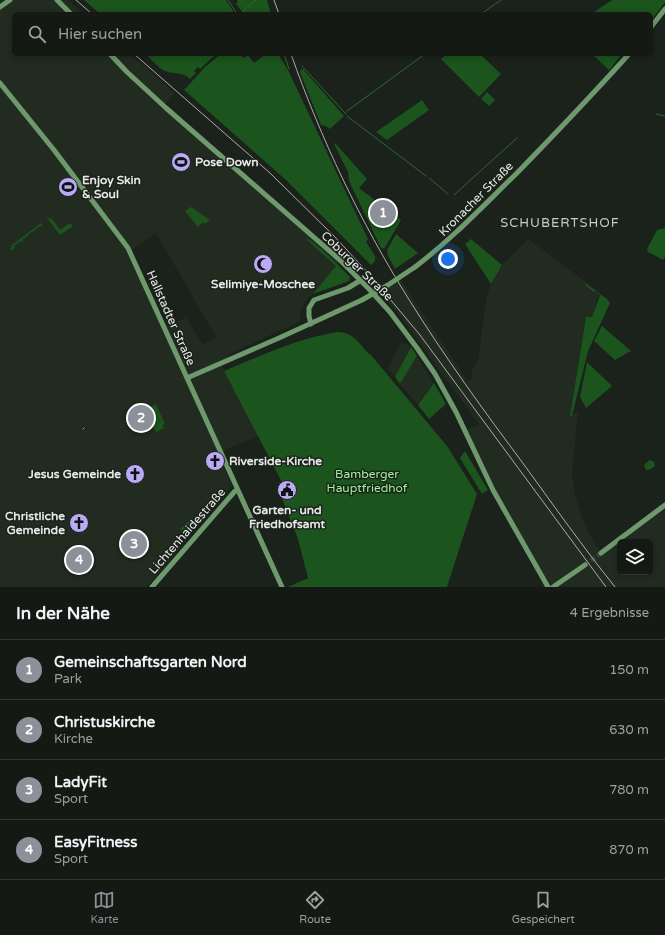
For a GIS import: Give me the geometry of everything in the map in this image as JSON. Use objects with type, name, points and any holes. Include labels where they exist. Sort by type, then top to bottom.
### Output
[{"type":"street","points":[[0,7],[10,0]]},
{"type":"street","points":[[57,0],[69,12]]},
{"type":"street","points":[[653,24],[665,9]]},
{"type":"street","name":"Coburger Straße","points":[[112,56],[140,84],[361,280],[402,326],[435,374],[456,412],[493,490],[548,587]]},
{"type":"street","name":"Kronacher Straße","points":[[187,378],[362,300],[388,286],[415,267],[440,248],[472,218],[538,151],[627,56]]},
{"type":"street","name":"Hallstadter Straße","points":[[0,84],[54,150],[128,248],[282,587]]},
{"type":"street","points":[[311,324],[308,308],[314,300],[348,288],[361,280]]},
{"type":"street","name":"Lichtenhaidestraße","points":[[152,587],[219,509],[235,491],[238,490]]},
{"type":"street","points":[[601,553],[665,505]]},
{"type":"street","points":[[553,587],[585,565]]},
{"type":"shaded area","points":[[0,0],[68,0],[82,12],[12,12],[12,56],[132,56],[175,93],[162,108],[339,263],[309,297],[303,306],[299,322],[230,354],[223,362],[224,371],[259,436],[217,453],[232,486],[147,587],[0,587]],"holes":[[[156,233],[216,337],[203,344],[186,318],[162,328],[128,253]]]},
{"type":"shaded area","points":[[528,239],[601,293],[598,297],[592,317],[586,318],[570,416],[578,412],[572,474],[575,494],[583,521],[602,555],[617,544],[617,575],[653,575],[653,539],[624,539],[654,516],[665,510],[665,587],[545,587],[463,431],[480,425],[400,315],[378,291],[400,279],[468,381],[471,379],[472,370],[478,361],[486,299],[491,284],[502,265]]},
{"type":"shaded area","points":[[401,342],[411,347],[395,377],[388,369]]},
{"type":"shaded area","points":[[417,356],[434,383],[418,405],[400,384]]},
{"type":"green space","points":[[84,0],[226,0],[234,12],[98,12]]},
{"type":"green space","points":[[237,0],[267,0],[270,12],[242,12],[236,4],[238,2]]},
{"type":"green space","points":[[612,0],[665,0],[653,18],[653,12],[594,12]]},
{"type":"green space","points":[[147,56],[214,56],[200,69],[198,67],[194,71],[196,73],[190,79],[181,74],[162,70]]},
{"type":"green space","points":[[219,56],[242,56],[243,58],[249,56],[254,63],[263,56],[279,56],[288,70],[368,239],[366,242],[375,256],[375,261],[371,265],[287,181],[184,90],[205,67]]},
{"type":"green space","points":[[445,56],[482,56],[501,74],[479,97],[441,59]]},
{"type":"green space","points":[[594,56],[620,56],[609,70]]},
{"type":"green space","points":[[301,69],[303,69],[344,116],[330,129],[321,125],[300,72]]},
{"type":"green space","points":[[487,92],[495,100],[489,106],[481,99]]},
{"type":"green space","points":[[422,100],[429,110],[387,140],[376,132]]},
{"type":"green space","points":[[335,143],[367,179],[359,188],[401,220],[384,249],[381,248],[349,181],[348,172],[334,144]]},
{"type":"green space","points":[[191,207],[210,220],[205,224],[203,222],[198,227],[185,211]]},
{"type":"green space","points":[[47,218],[52,219],[60,230],[70,223],[73,226],[60,235]]},
{"type":"green space","points":[[41,223],[43,226],[42,227],[41,225],[34,232],[33,231],[28,235],[28,237],[27,236],[22,240],[22,242],[20,241],[11,251],[12,245]]},
{"type":"green space","points":[[665,228],[665,257],[663,260],[648,252],[647,249],[657,230]]},
{"type":"green space","points":[[396,234],[418,253],[395,269],[388,256],[387,250]]},
{"type":"green space","points":[[305,238],[314,243],[334,261],[349,276],[349,281],[313,294],[336,266]]},
{"type":"green space","points":[[471,239],[502,265],[491,284],[465,244]]},
{"type":"green space","points":[[586,284],[607,299],[610,303],[588,351],[572,416],[570,416],[586,317],[592,317],[600,295],[585,285]]},
{"type":"green space","points":[[602,326],[631,351],[615,360],[594,341]]},
{"type":"green space","name":"Bamberger Hauptfriedhof","points":[[338,332],[352,336],[371,355],[447,446],[477,494],[447,587],[288,587],[308,578],[298,539],[279,491],[285,488],[224,371],[294,343]]},
{"type":"green space","points":[[411,347],[417,356],[400,384],[395,377]]},
{"type":"green space","points":[[587,362],[612,386],[586,408],[580,397]]},
{"type":"green space","points":[[434,383],[446,404],[429,419],[418,405]]},
{"type":"green space","points":[[156,404],[165,424],[162,425],[164,428],[156,432],[150,422],[157,417],[154,411],[152,412],[149,407]]},
{"type":"green space","points":[[465,451],[488,490],[482,494],[460,458]]},
{"type":"green space","points":[[650,460],[654,462],[655,466],[647,471],[644,466]]},
{"type":"green space","points":[[189,521],[196,527],[188,536],[180,529]]},
{"type":"waterway","points":[[228,0],[236,12]]},
{"type":"waterway","points":[[243,11],[256,0]]},
{"type":"waterway","points":[[484,12],[501,0]]},
{"type":"waterway","points":[[285,56],[289,69]]},
{"type":"waterway","points":[[347,111],[422,56]]},
{"type":"waterway","points":[[302,66],[346,114]]},
{"type":"waterway","points":[[656,114],[665,116]]},
{"type":"waterway","points":[[347,116],[426,176]]},
{"type":"waterway","points":[[454,195],[517,138]]},
{"type":"waterway","points":[[429,178],[448,194]]},
{"type":"tunnel","points":[[585,565],[601,553]]},
{"type":"railway","points":[[76,0],[90,12]]},
{"type":"railway","points":[[274,0],[278,12]]},
{"type":"railway","points":[[136,56],[270,173],[334,236],[369,274],[420,335],[606,587]]},
{"type":"railway","points":[[292,56],[315,117],[343,179],[390,269],[436,341],[479,404],[580,542],[615,587]]},
{"type":"place","name":"Pose Down","points":[[181,162]]},
{"type":"place","name":"Enjoy Skin & Soul","points":[[68,187]]},
{"type":"place","name":"Gemeinschaftsgarten Nord","points":[[383,213]]},
{"type":"place","name":"Selimiye-Moschee","points":[[263,264]]},
{"type":"place","name":"Christuskirche","points":[[141,418]]},
{"type":"place","name":"Riverside-Kirche","points":[[215,461]]},
{"type":"place","name":"Jesus Gemeinde","points":[[135,474]]},
{"type":"place","name":"Garten- und Friedhofsamt","points":[[287,490]]},
{"type":"place","name":"Christliche Gemeinde","points":[[79,523]]},
{"type":"place","name":"LadyFit","points":[[134,544]]},
{"type":"place","name":"EasyFitness","points":[[79,560]]},
{"type":"district","name":"SCHUBERTSHOF","points":[[560,222]]}]
